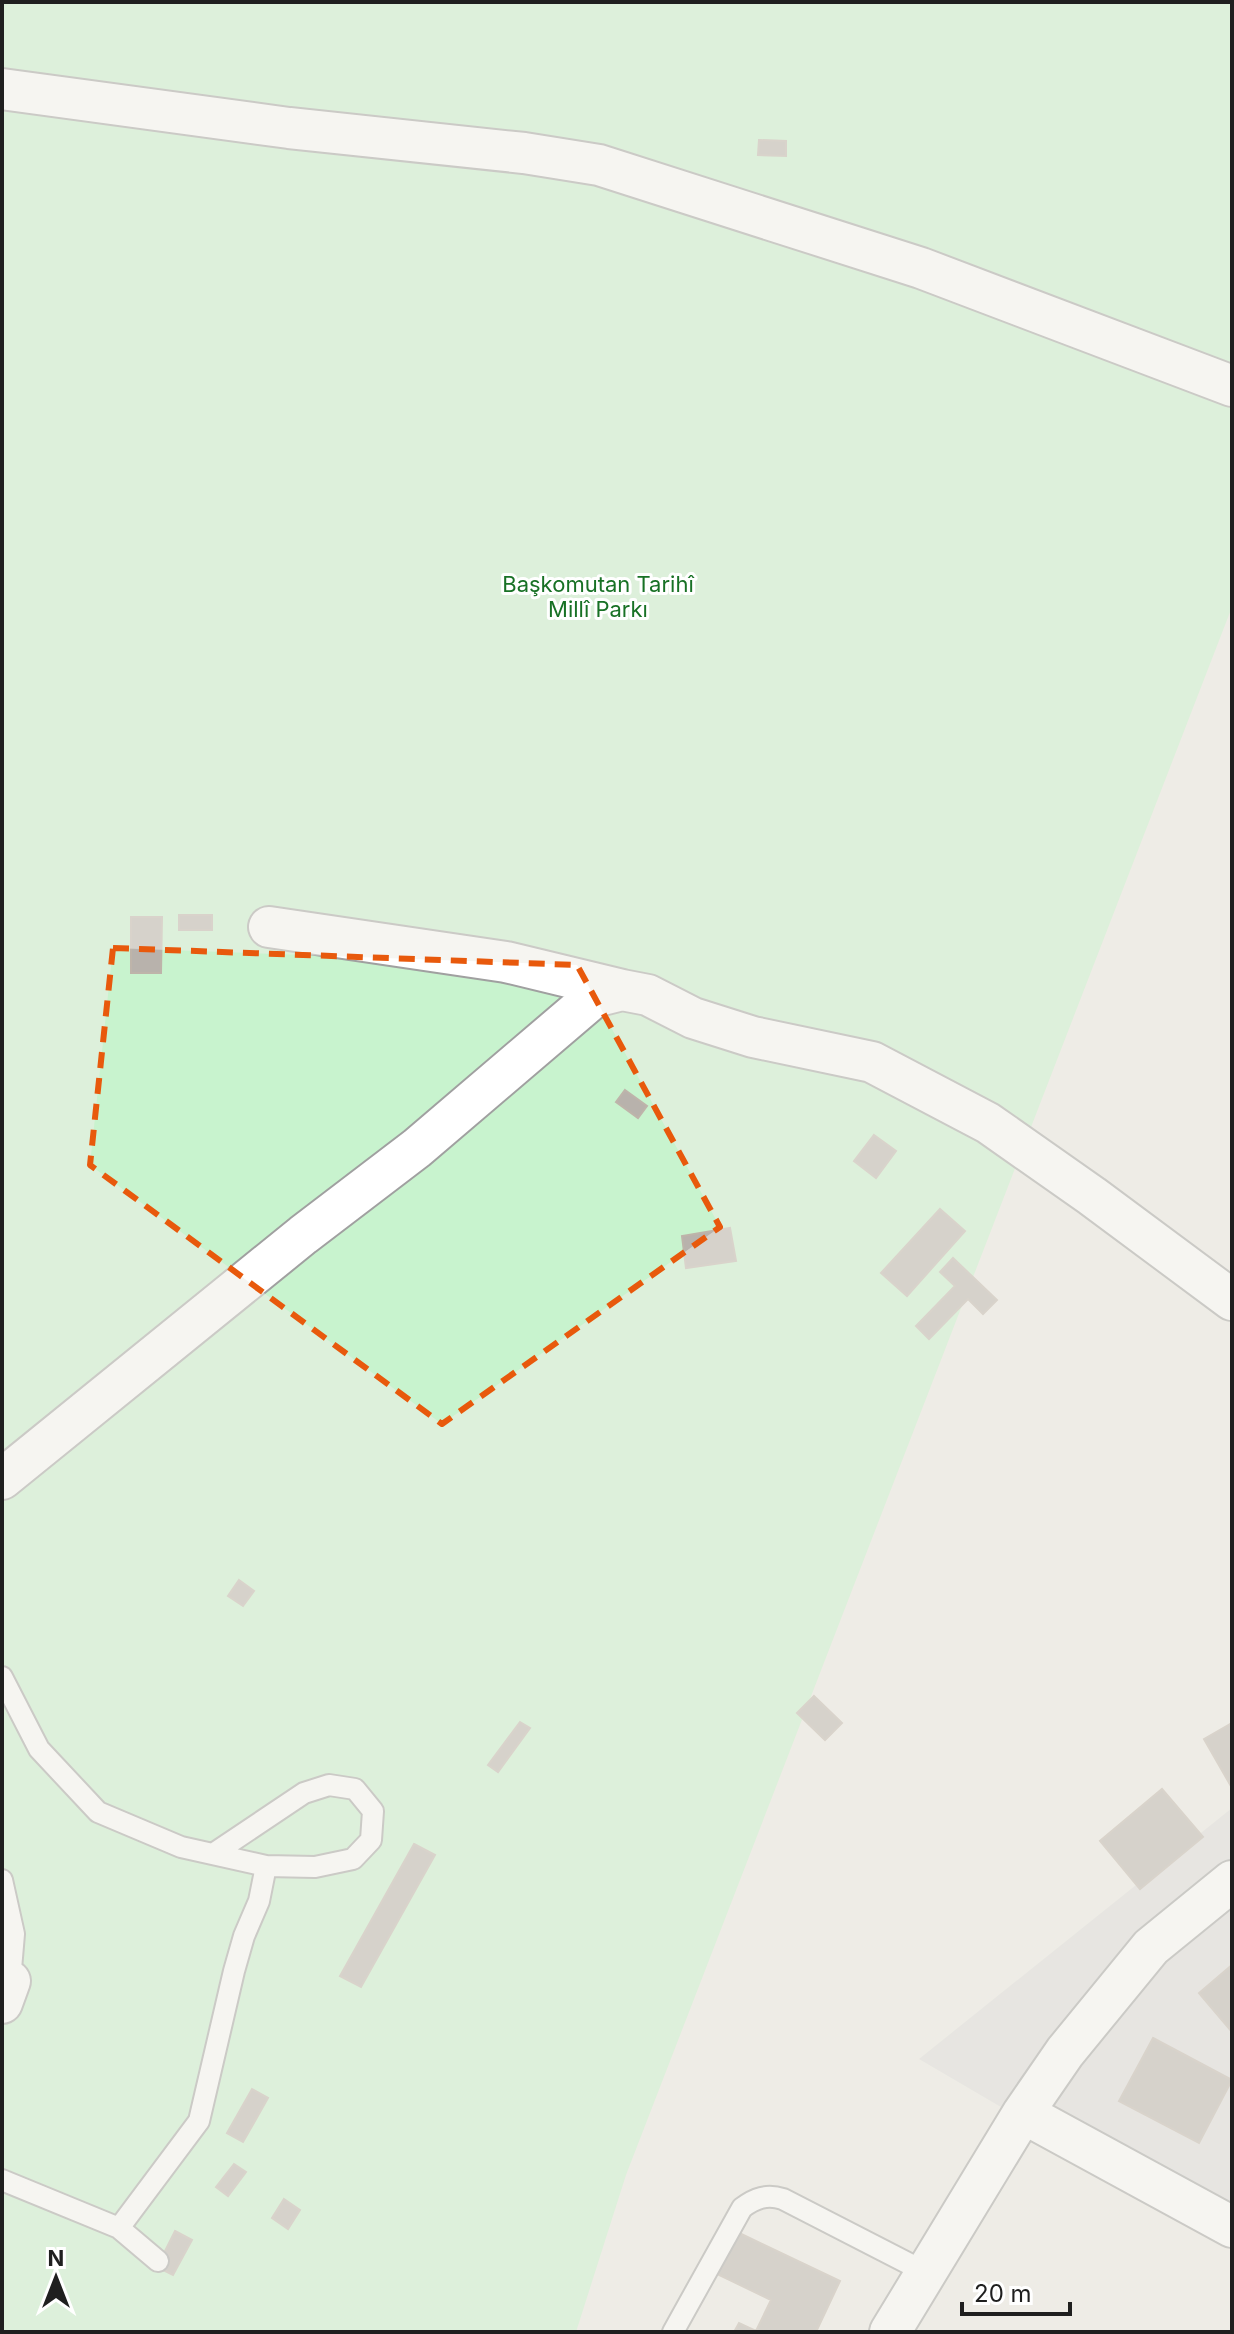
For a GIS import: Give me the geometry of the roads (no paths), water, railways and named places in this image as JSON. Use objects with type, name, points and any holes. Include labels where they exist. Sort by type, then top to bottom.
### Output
[{"type":"street","points":[[2,89],[289,128],[524,153],[599,165],[921,268],[1232,386]]},
{"type":"street","points":[[269,927],[506,962],[648,995],[693,1018],[753,1037],[872,1062],[988,1123],[1232,1300]]},
{"type":"street","points":[[2,1479],[290,1245],[417,1148],[594,997],[622,990]]},
{"type":"street","points":[[890,2332],[1023,2113],[1065,2052],[1151,1947],[1232,1881]]},
{"type":"street","points":[[1023,2113],[1232,2227]]},
{"type":"lane","points":[[2,1677],[39,1749],[98,1812],[181,1847],[266,1866],[315,1867],[353,1859],[371,1840],[373,1811],[355,1789],[329,1785],[304,1793],[213,1854]]},
{"type":"lane","points":[[119,2228],[199,2121],[234,1971],[259,1901],[266,1866]]},
{"type":"lane","points":[[2,1880],[14,1934],[6,1992]]},
{"type":"lane","points":[[2,2180],[119,2228],[158,2261]]},
{"type":"lane","points":[[673,2332],[742,2208],[765,2196],[783,2199],[925,2272]]},
{"type":"park label","name":"Başkomutan Tarihî Millî Parkı","points":[[598,596]]}]
